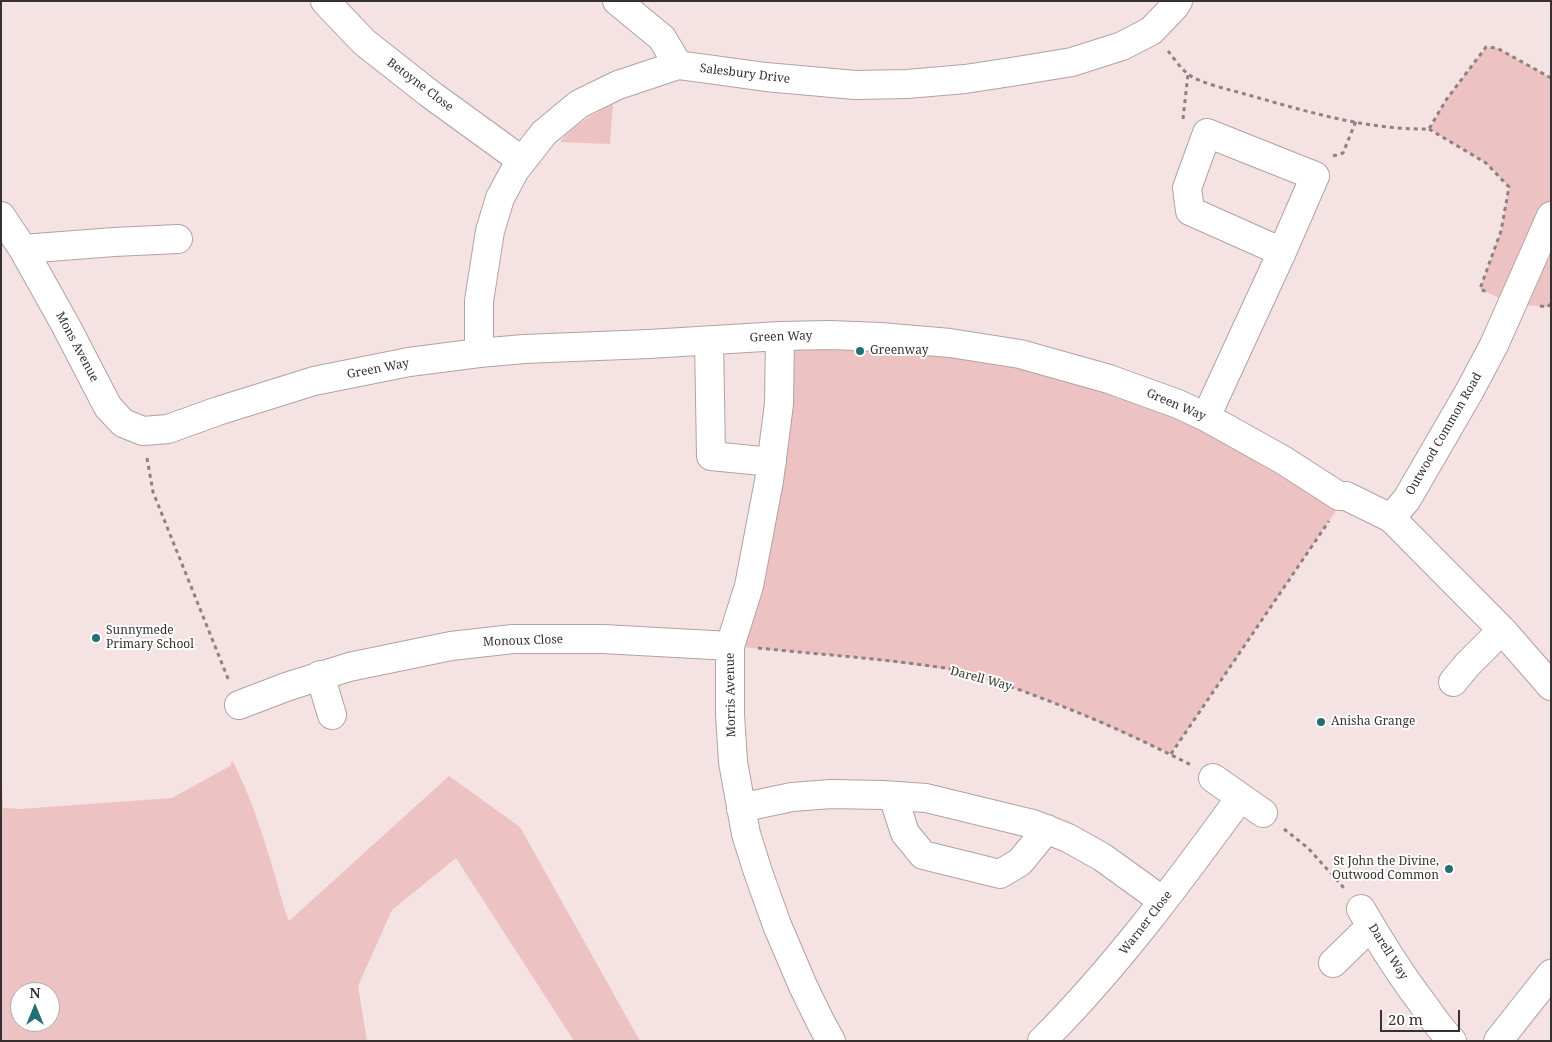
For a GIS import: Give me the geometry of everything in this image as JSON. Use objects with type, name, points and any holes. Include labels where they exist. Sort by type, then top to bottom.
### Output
[{"type":"street","name":"Betoyne Close","points":[[325,1],[364,42],[430,94],[521,160]]},
{"type":"street","points":[[617,1],[662,38],[678,65]]},
{"type":"street","name":"Salesbury Drive","points":[[479,353],[479,301],[490,231],[500,198],[521,160],[544,133],[579,104],[618,85],[678,65],[809,82],[855,85],[906,84],[965,79],[1072,62],[1122,46],[1151,31],[1178,1]]},
{"type":"street","points":[[1206,417],[1282,252],[1315,176],[1207,133],[1188,188],[1190,211],[1282,252]]},
{"type":"street","name":"Mons Avenue","points":[[1,216],[23,249],[108,407],[123,423],[143,432]]},
{"type":"street","name":"Outwood Common Road","points":[[1391,518],[1408,499],[1486,360],[1551,216]]},
{"type":"street","points":[[23,249],[178,239]]},
{"type":"street","name":"Green Way","points":[[143,432],[168,429],[226,408],[314,381],[409,362],[524,349],[780,336],[880,337],[950,343],[1020,354],[1109,378],[1178,404],[1206,417],[1283,460],[1339,496],[1346,496],[1391,518]]},
{"type":"street","name":"Morris Avenue","points":[[780,336],[779,404],[772,462],[749,586],[730,646],[730,714],[733,762],[741,808],[752,853],[777,925],[803,986],[831,1041]]},
{"type":"street","points":[[709,341],[711,456],[772,462]]},
{"type":"street","points":[[1391,518],[1502,630],[1551,686]]},
{"type":"street","points":[[1453,682],[1502,630]]},
{"type":"street","name":"Monoux Close","points":[[239,705],[286,686],[349,666],[451,646],[512,639],[603,639],[730,646]]},
{"type":"street","points":[[320,675],[332,716]]},
{"type":"street","points":[[1213,778],[1263,813]]},
{"type":"street","points":[[741,808],[792,797],[831,794],[926,798],[1033,824],[1068,838],[1102,858],[1163,901]]},
{"type":"street","points":[[894,796],[905,832],[923,855],[1000,874],[1020,862],[1047,830]]},
{"type":"street","name":"Warner Close","points":[[1042,1041],[1069,1014],[1118,958],[1240,798]]},
{"type":"street","points":[[1333,963],[1366,917]]},
{"type":"street","name":"Darell Way","points":[[1366,917],[1413,992],[1452,1041]]},
{"type":"street","points":[[1498,1041],[1551,974]]},
{"type":"path","points":[[1151,31],[1188,74],[1212,85],[1338,119],[1383,127],[1428,129],[1486,163],[1509,187],[1501,231],[1480,289],[1512,304]]},
{"type":"path","points":[[1428,129],[1446,100],[1486,47],[1497,48],[1551,78]]},
{"type":"path","points":[[1315,176],[1329,157],[1344,153],[1356,121]]},
{"type":"path","points":[[143,432],[153,492],[239,705]]},
{"type":"path","points":[[1171,754],[1346,496]]},
{"type":"path","name":"Darell Way","points":[[730,646],[854,657],[959,670],[1012,686],[1072,710],[1171,754],[1213,778]]},
{"type":"path","points":[[1263,813],[1308,848],[1366,917]]},
{"type":"shaded area","points":[[1486,47],[1497,48],[1551,78],[1551,304],[1547,307],[1512,304],[1480,289],[1501,231],[1509,187],[1486,163],[1429,129],[1446,100]]},
{"type":"shaded area","points":[[613,104],[610,144],[560,142],[577,125]]},
{"type":"shaded area","points":[[830,335],[1109,379],[1346,496],[1171,754],[1072,710],[1012,687],[959,671],[861,658],[730,646],[780,336]]},
{"type":"shaded area","points":[[232,760],[250,800],[289,921],[449,776],[520,827],[640,1041],[574,1041],[456,858],[392,910],[358,986],[367,1041],[1,1041],[1,766],[3,808],[21,809],[172,798],[230,766]]},
{"type":"place","name":"Greenway","points":[[860,351]]},
{"type":"place","name":"Sunnymede Primary School","points":[[96,638]]},
{"type":"place","name":"Anisha Grange","points":[[1321,722]]},
{"type":"place","name":"St John the Divine, Outwood Common","points":[[1449,869]]}]
